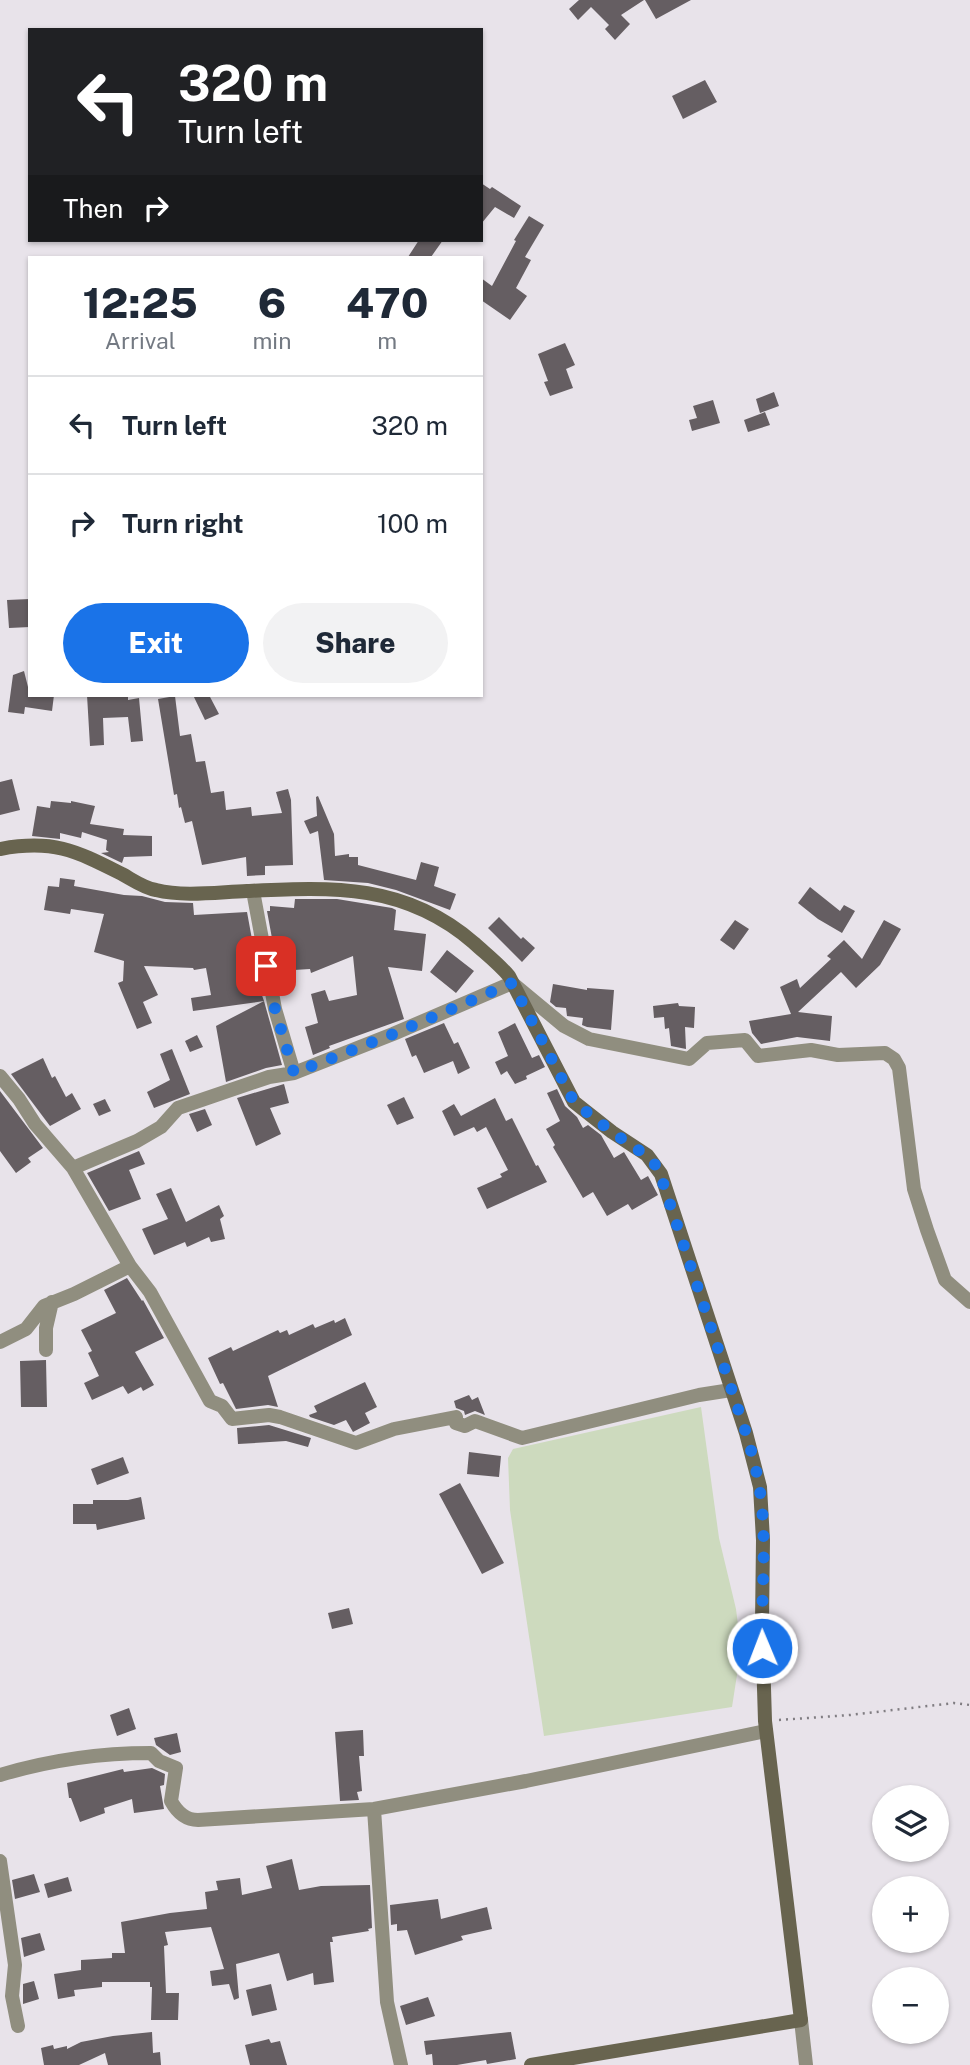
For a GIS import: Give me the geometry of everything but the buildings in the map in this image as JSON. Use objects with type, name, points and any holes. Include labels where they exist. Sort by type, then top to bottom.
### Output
[{"type":"street","points":[[0,849],[44,845],[67,848],[156,890],[348,890],[391,897],[414,906],[454,926],[500,965],[574,1102],[647,1156],[658,1168],[746,1433],[760,1487],[765,1726],[806,2065]]},
{"type":"street","points":[[253,891],[275,1009],[294,1073]]},
{"type":"street","points":[[73,1168],[137,1141],[161,1127],[178,1108],[269,1077],[294,1073],[512,983]]},
{"type":"street","points":[[512,983],[564,1026],[589,1040],[676,1057],[689,1059],[707,1043],[745,1040],[758,1056],[811,1051],[838,1055],[885,1052],[894,1059],[899,1068],[914,1189],[940,1271],[949,1285],[970,1302]]},
{"type":"street","points":[[0,1076],[35,1124],[73,1168],[130,1266],[149,1292],[210,1401],[222,1406],[232,1419],[269,1415],[280,1417],[356,1443],[394,1429],[456,1417],[456,1423],[464,1426],[475,1421],[522,1438],[699,1395],[731,1390]]},
{"type":"street","points":[[0,1342],[26,1329],[44,1306],[130,1266]]},
{"type":"street","points":[[46,1350],[46,1328],[52,1302]]},
{"type":"street","points":[[0,1775],[72,1757],[151,1753],[159,1761],[176,1768],[171,1801],[181,1814],[190,1819],[374,1809],[526,1781],[765,1726]]},
{"type":"street","points":[[374,1809],[387,2002],[401,2065]]},
{"type":"street","points":[[0,1861],[15,1965],[12,1988],[18,2026]]},
{"type":"street","points":[[531,2065],[801,2020]]},
{"type":"path","points":[[765,1726],[954,1703],[970,1705]]},
{"type":"green space","points":[[701,1407],[719,1538],[736,1609],[741,1649],[732,1707],[544,1736],[510,1510],[508,1458],[513,1449]]},
{"type":"route","points":[[266,966],[275,1009],[294,1073],[512,983],[574,1102],[647,1156],[658,1168],[746,1433],[760,1487],[763,1540],[762,1648]]}]
